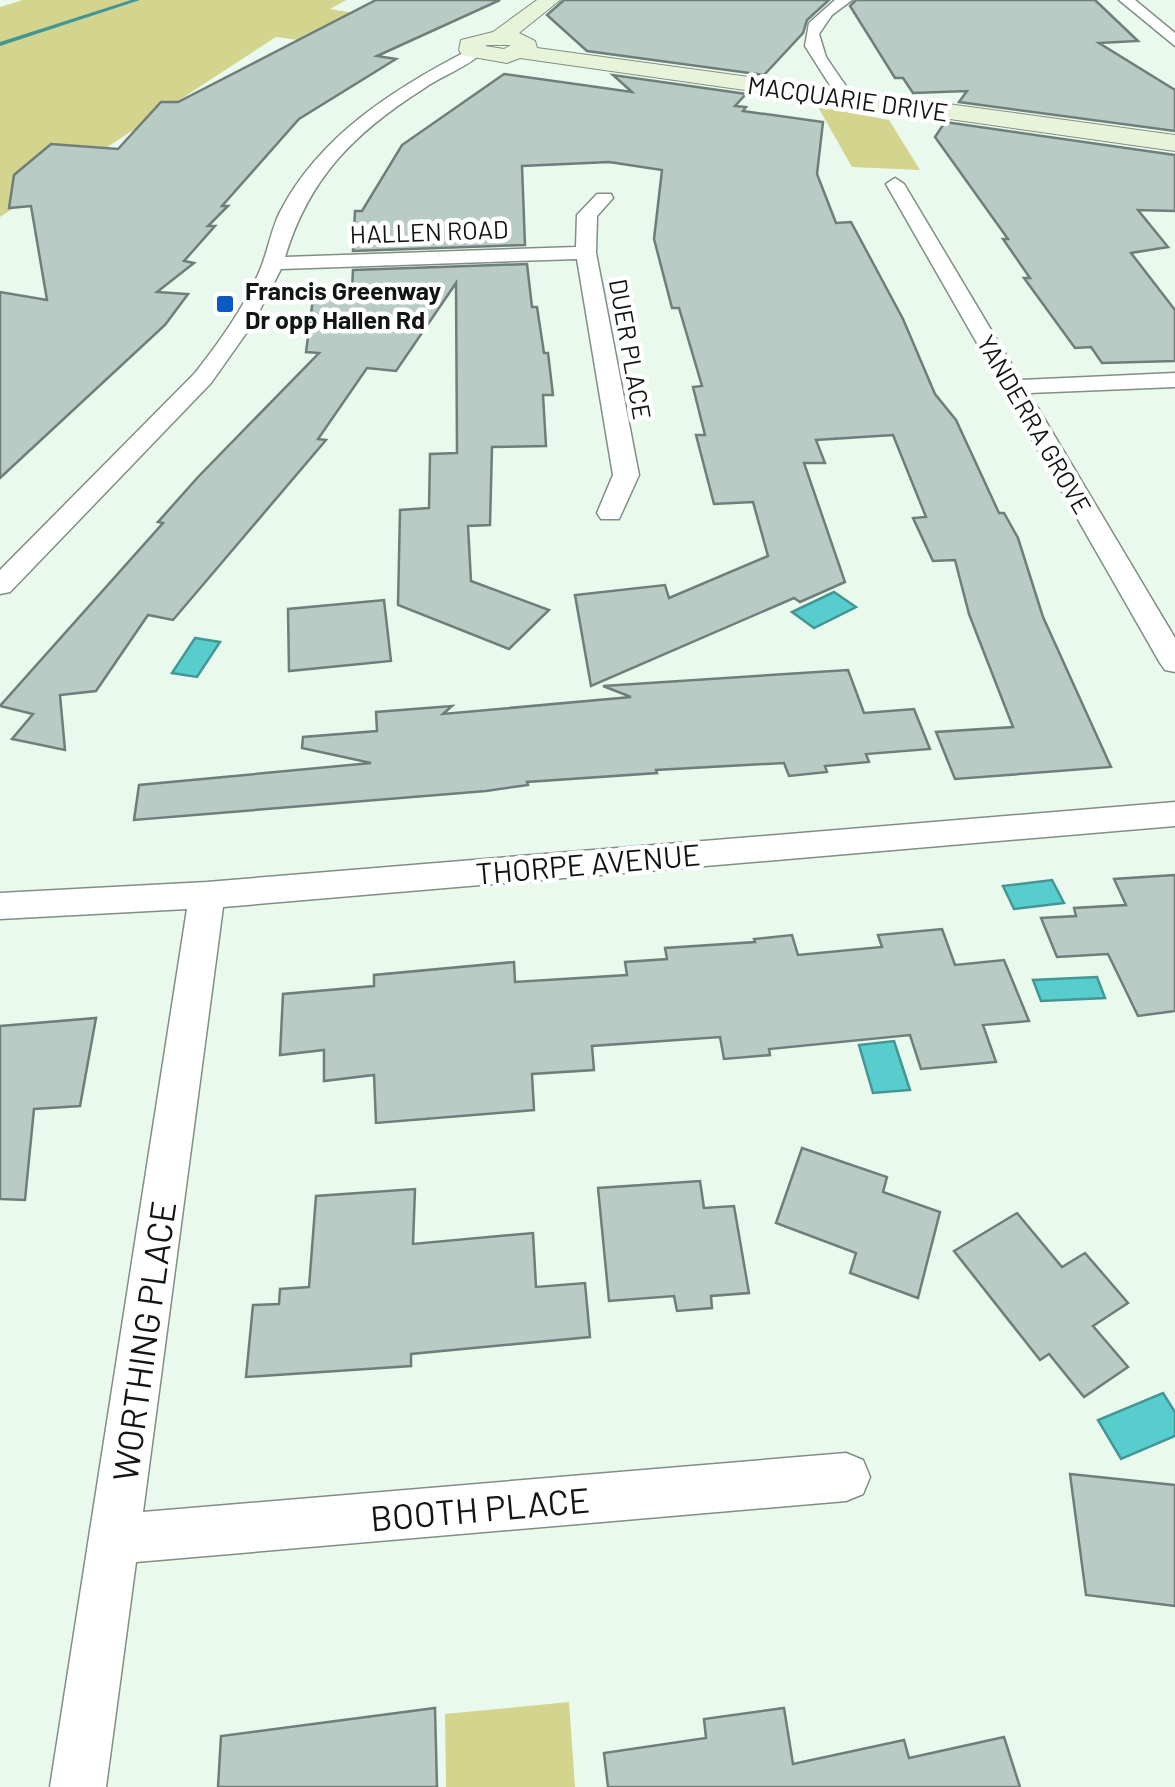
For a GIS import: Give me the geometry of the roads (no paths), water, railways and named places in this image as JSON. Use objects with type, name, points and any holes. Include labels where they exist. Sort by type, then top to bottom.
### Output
[{"type":"main road","points":[[500,37],[550,0]]},
{"type":"main road","points":[[474,52],[468,48],[472,42],[500,37],[526,44],[521,52]]},
{"type":"main road","name":"MACQUARIE DRIVE","points":[[474,52],[498,56],[521,52],[1175,143]]},
{"type":"street","points":[[846,0],[819,17],[810,33],[812,44],[846,98]]},
{"type":"street","points":[[1126,0],[1175,41]]},
{"type":"street","points":[[0,586],[203,378],[242,328],[273,264],[290,213],[330,152],[360,126],[445,67],[474,52]]},
{"type":"street","name":"YANDERRA GROVE","points":[[896,184],[1175,663]]},
{"type":"street","name":"DUER PLACE","points":[[604,198],[587,215],[586,253],[626,475],[610,513]]},
{"type":"street","name":"HALLEN ROAD","points":[[273,264],[586,253]]},
{"type":"street","points":[[1013,387],[1175,380]]},
{"type":"street","name":"THORPE AVENUE","points":[[0,906],[207,896],[1175,814]]},
{"type":"street","name":"WORTHING PLACE","points":[[78,1787],[207,896]]},
{"type":"street","name":"BOOTH PLACE","points":[[114,1540],[846,1477]]},
{"type":"water","points":[[834,592],[856,607],[814,628],[792,612]]},
{"type":"water","points":[[195,638],[220,642],[197,677],[172,673]]},
{"type":"water","points":[[1052,880],[1064,903],[1014,909],[1003,886]]},
{"type":"water","points":[[1097,977],[1105,998],[1041,1001],[1033,980]]},
{"type":"water","points":[[894,1041],[910,1090],[873,1093],[859,1045]]},
{"type":"water","points":[[1163,1393],[1175,1412],[1175,1436],[1121,1459],[1098,1420]]},
{"type":"waterway","points":[[0,44],[137,0]]},
{"type":"place","name":"Francis Greenway Dr opp Hallen Rd","points":[[225,304]]}]
